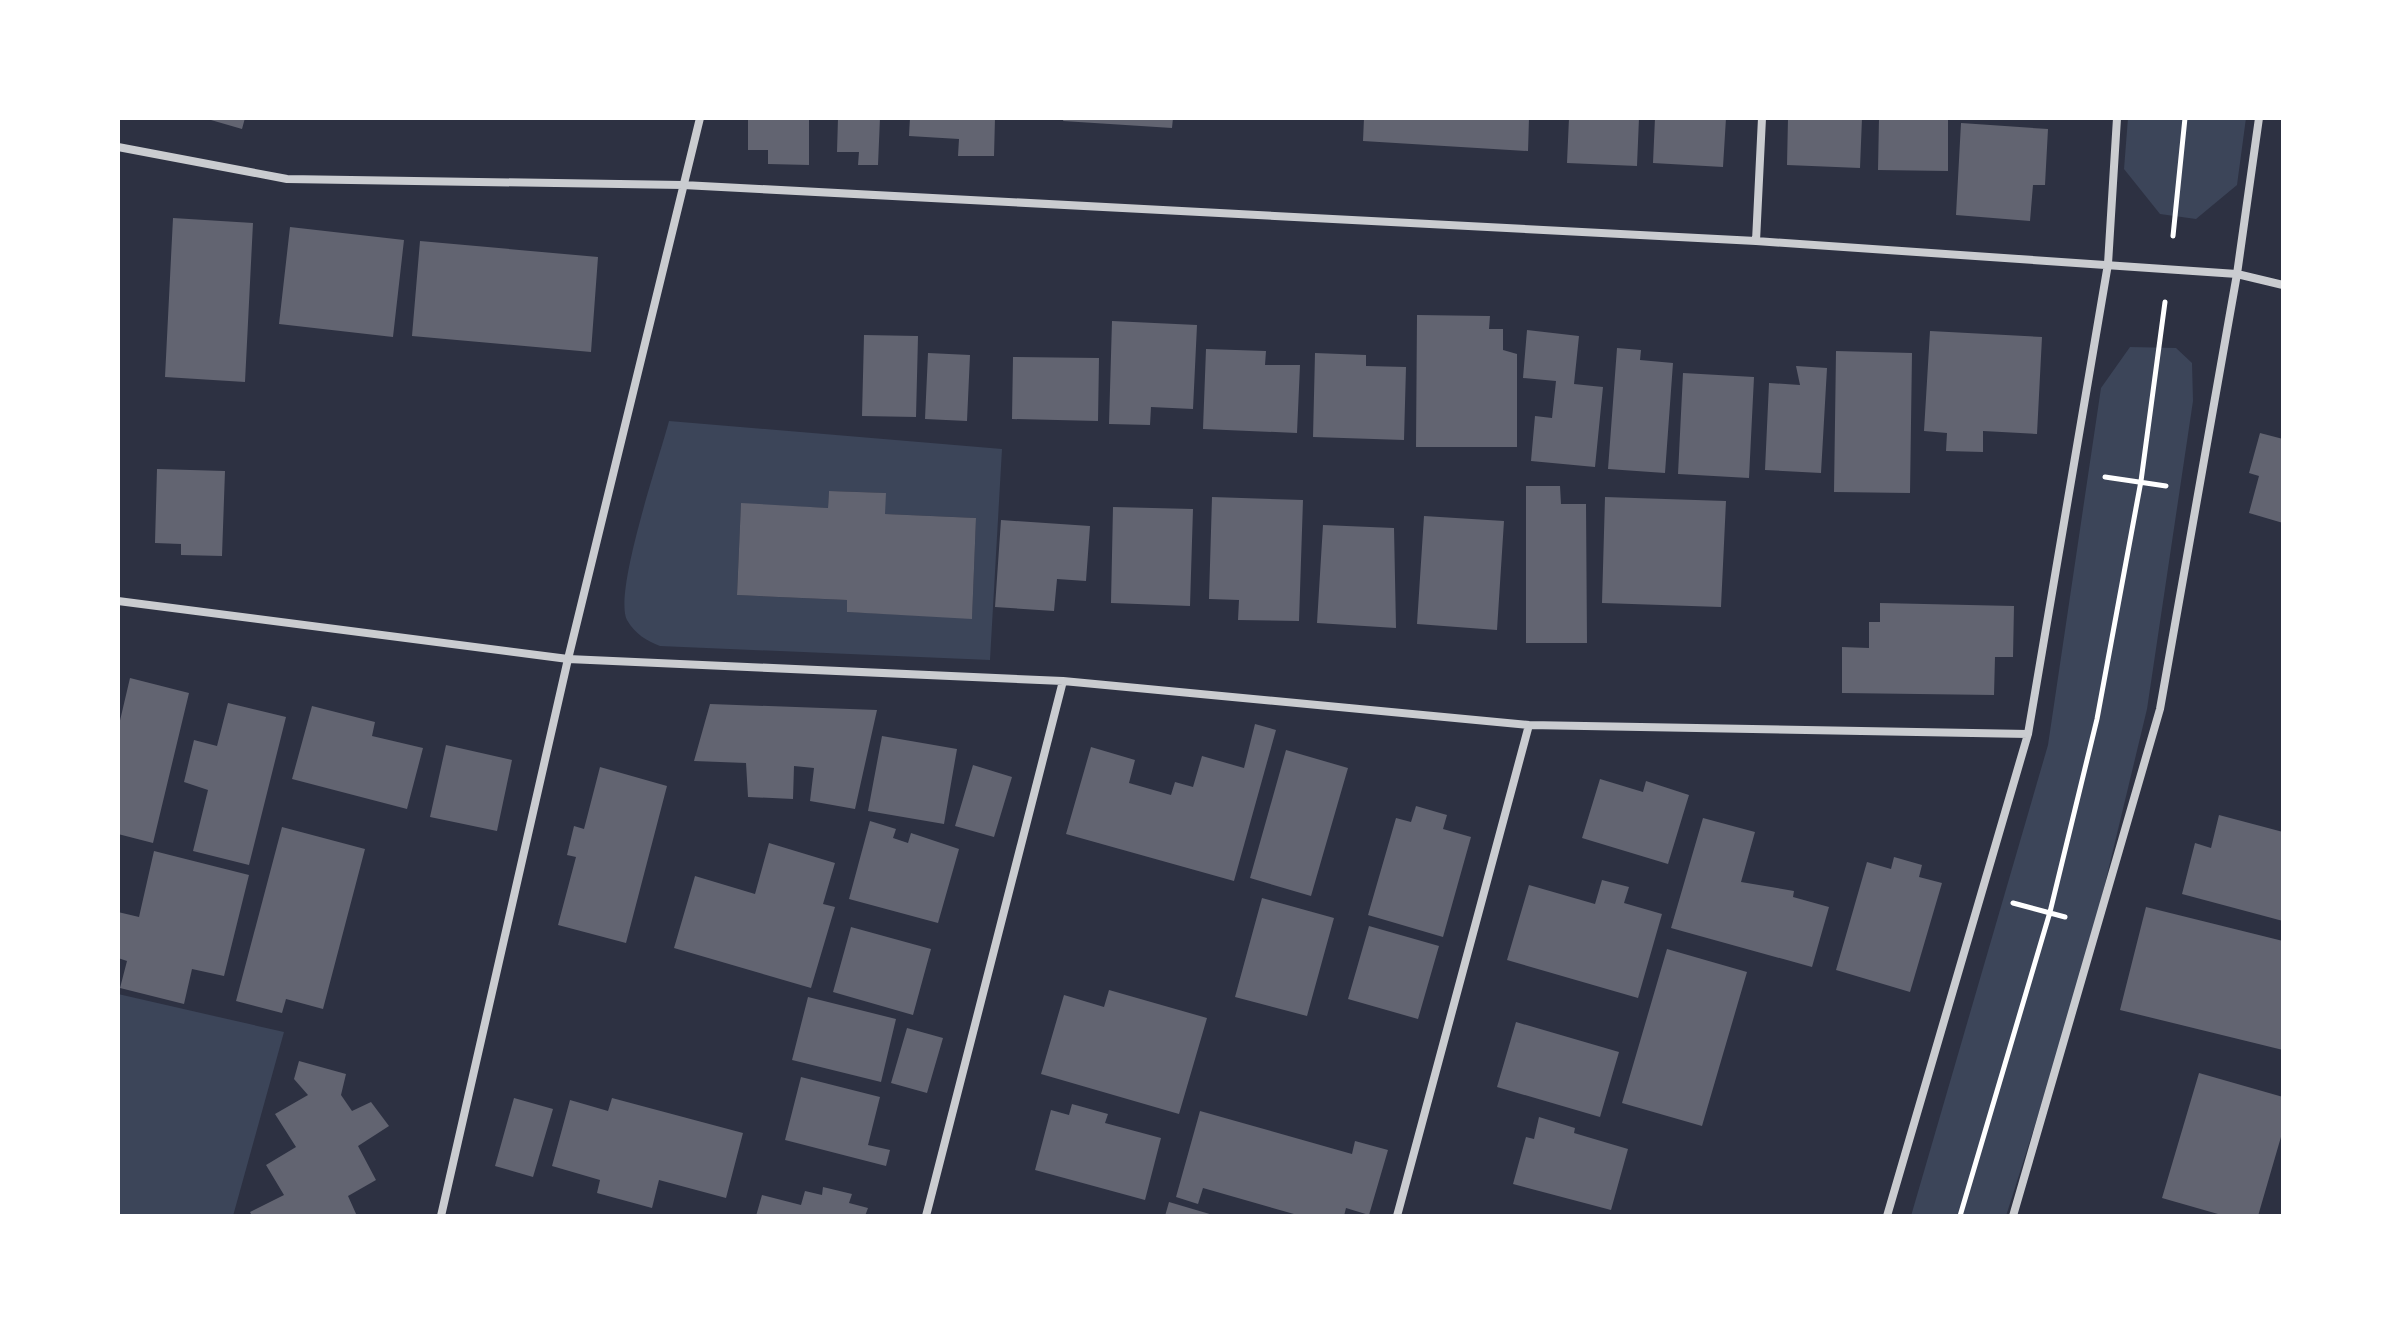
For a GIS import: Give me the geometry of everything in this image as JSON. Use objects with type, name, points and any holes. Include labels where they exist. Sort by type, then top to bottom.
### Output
[{"type":"street","points":[[441,1216],[568,659],[700,118]]},
{"type":"street","points":[[1756,241],[1762,118]]},
{"type":"street","points":[[1887,1216],[2028,734],[2108,264],[2117,118]]},
{"type":"street","points":[[2013,1216],[2160,709],[2237,274],[2259,118]]},
{"type":"street","points":[[118,147],[287,179],[683,185],[1756,241],[2237,274],[2283,285]]},
{"type":"street","points":[[118,601],[568,659],[1063,681],[1529,725],[2028,734]]},
{"type":"street","points":[[926,1216],[1063,681]]},
{"type":"street","points":[[1397,1216],[1529,725]]},
{"type":"path","points":[[1960,1216],[2050,912],[2097,719],[2141,481],[2170,270],[2185,118]]},
{"type":"path","points":[[2074,473],[2199,492]]},
{"type":"path","points":[[1981,895],[2050,912],[2097,928]]},
{"type":"shaded area","points":[[2128,118],[2246,118],[2237,185],[2196,219],[2160,214],[2124,169]]},
{"type":"shaded area","points":[[2130,347],[2176,348],[2192,363],[2193,401],[2147,709],[2084,971],[2006,1216],[1911,1216],[2048,745],[2101,388]]},
{"type":"shaded area","points":[[669,421],[1002,449],[990,660],[660,646],[650,642],[627,620],[624,605],[639,524]],"holes":[[[829,491],[885,493],[885,514],[976,518],[972,618],[848,612],[847,600],[737,595],[741,504],[828,508]]]},
{"type":"shaded area","points":[[118,994],[284,1032],[233,1216],[118,1216]]},
{"type":"building","points":[[204,118],[245,118],[242,129]]},
{"type":"building","points":[[748,118],[809,118],[809,165],[768,164],[768,150],[748,150]]},
{"type":"building","points":[[838,118],[880,118],[878,165],[858,165],[859,152],[837,152]]},
{"type":"building","points":[[910,118],[995,118],[994,156],[958,156],[959,139],[909,136]]},
{"type":"building","points":[[1064,118],[1173,118],[1172,128],[1063,121]]},
{"type":"building","points":[[1364,118],[1529,118],[1528,151],[1363,141]]},
{"type":"building","points":[[1569,118],[1639,118],[1637,166],[1567,163]]},
{"type":"building","points":[[1655,118],[1726,118],[1723,167],[1653,163]]},
{"type":"building","points":[[1788,118],[1862,118],[1860,168],[1787,165]]},
{"type":"building","points":[[1879,118],[1948,118],[1948,171],[1878,170]]},
{"type":"building","points":[[1961,123],[2048,129],[2045,185],[2033,185],[2030,221],[1956,215]]},
{"type":"building","points":[[173,218],[253,223],[245,382],[165,377]]},
{"type":"building","points":[[290,227],[404,240],[393,337],[279,324]]},
{"type":"building","points":[[420,241],[598,257],[591,352],[412,336]]},
{"type":"building","points":[[1417,315],[1490,316],[1489,329],[1503,329],[1503,350],[1517,354],[1517,447],[1416,447]]},
{"type":"building","points":[[1112,321],[1197,325],[1193,409],[1151,407],[1150,425],[1109,424]]},
{"type":"building","points":[[1527,330],[1579,336],[1574,384],[1603,387],[1595,467],[1531,461],[1535,416],[1552,418],[1556,381],[1523,378]]},
{"type":"building","points":[[1930,331],[2042,337],[2037,434],[1983,431],[1983,452],[1946,451],[1947,433],[1924,431]]},
{"type":"building","points":[[864,335],[918,336],[916,417],[862,416]]},
{"type":"building","points":[[1617,348],[1641,350],[1640,360],[1673,363],[1665,473],[1608,469]]},
{"type":"building","points":[[1206,349],[1266,351],[1265,365],[1300,365],[1297,433],[1203,429]]},
{"type":"building","points":[[1836,351],[1912,353],[1910,493],[1834,492]]},
{"type":"building","points":[[928,353],[970,355],[967,421],[925,419]]},
{"type":"building","points":[[1315,353],[1366,355],[1366,366],[1406,367],[1404,440],[1313,437]]},
{"type":"building","points":[[1013,357],[1099,358],[1098,421],[1012,419]]},
{"type":"building","points":[[1796,366],[1827,368],[1821,473],[1765,470],[1769,383],[1800,385]]},
{"type":"building","points":[[1683,373],[1754,377],[1749,478],[1678,474]]},
{"type":"building","points":[[2260,433],[2283,439],[2283,523],[2249,513],[2259,476],[2249,473]]},
{"type":"building","points":[[157,469],[225,471],[222,556],[181,555],[181,544],[155,543]]},
{"type":"building","points":[[1526,486],[1560,486],[1561,504],[1586,504],[1587,643],[1526,643]]},
{"type":"building","points":[[829,491],[886,493],[885,514],[976,518],[972,619],[847,612],[847,600],[737,595],[741,503],[828,508]]},
{"type":"building","points":[[1212,497],[1303,500],[1299,621],[1238,620],[1239,600],[1209,599]]},
{"type":"building","points":[[1605,497],[1726,501],[1721,607],[1602,603]]},
{"type":"building","points":[[1113,507],[1193,509],[1190,606],[1111,603]]},
{"type":"building","points":[[1424,516],[1504,521],[1497,630],[1417,624]]},
{"type":"building","points":[[1001,520],[1090,526],[1086,581],[1057,579],[1054,611],[995,607]]},
{"type":"building","points":[[1323,525],[1394,528],[1396,628],[1317,623]]},
{"type":"building","points":[[1880,603],[2014,606],[2013,657],[1995,657],[1994,695],[1842,693],[1842,647],[1869,648],[1869,622],[1880,622]]},
{"type":"building","points":[[130,678],[189,693],[153,843],[118,834],[118,729]]},
{"type":"building","points":[[228,703],[286,717],[249,865],[193,851],[208,790],[184,782],[194,740],[217,746]]},
{"type":"building","points":[[710,704],[877,710],[855,809],[810,801],[814,768],[794,766],[793,799],[748,797],[746,763],[694,761]]},
{"type":"building","points":[[312,706],[375,722],[372,736],[423,748],[407,809],[292,779]]},
{"type":"building","points":[[1255,724],[1276,730],[1234,881],[1066,834],[1091,747],[1135,760],[1129,783],[1171,795],[1175,782],[1193,787],[1202,756],[1244,768]]},
{"type":"building","points":[[882,736],[957,749],[944,824],[868,811]]},
{"type":"building","points":[[446,745],[512,760],[497,831],[430,817]]},
{"type":"building","points":[[1286,750],[1348,768],[1311,896],[1250,878]]},
{"type":"building","points":[[973,765],[1012,777],[994,837],[955,826]]},
{"type":"building","points":[[600,767],[667,786],[626,943],[558,925],[576,857],[567,855],[574,826],[584,829]]},
{"type":"building","points":[[1600,779],[1643,792],[1646,781],[1689,795],[1668,864],[1582,838]]},
{"type":"building","points":[[1416,806],[1447,815],[1443,829],[1471,837],[1443,937],[1368,915],[1396,818],[1411,822]]},
{"type":"building","points":[[2219,815],[2283,832],[2283,921],[2182,894],[2195,843],[2211,848]]},
{"type":"building","points":[[1703,818],[1755,832],[1741,882],[1794,891],[1793,897],[1829,907],[1812,967],[1671,928]]},
{"type":"building","points":[[870,821],[896,829],[893,838],[908,843],[911,833],[959,849],[938,923],[849,899]]},
{"type":"building","points":[[282,827],[365,849],[323,1009],[286,999],[282,1013],[236,1001]]},
{"type":"building","points":[[769,843],[835,863],[823,904],[835,907],[811,988],[674,948],[695,876],[755,894]]},
{"type":"building","points":[[154,851],[249,875],[224,976],[192,969],[184,1004],[120,988],[127,961],[118,958],[118,912],[139,917]]},
{"type":"building","points":[[1894,857],[1922,865],[1919,877],[1942,883],[1910,992],[1836,970],[1867,862],[1891,869]]},
{"type":"building","points":[[1602,880],[1629,887],[1624,903],[1662,914],[1638,998],[1507,960],[1529,885],[1595,904]]},
{"type":"building","points":[[1262,898],[1334,918],[1307,1016],[1235,997]]},
{"type":"building","points":[[2146,907],[2283,941],[2283,1050],[2120,1010]]},
{"type":"building","points":[[1369,926],[1439,946],[1418,1019],[1348,999]]},
{"type":"building","points":[[851,927],[931,949],[913,1015],[833,992]]},
{"type":"building","points":[[1667,949],[1747,972],[1702,1126],[1622,1103]]},
{"type":"building","points":[[1109,990],[1207,1018],[1179,1114],[1041,1074],[1064,995],[1104,1007]]},
{"type":"building","points":[[808,997],[896,1019],[881,1082],[792,1060]]},
{"type":"building","points":[[1516,1022],[1619,1052],[1600,1117],[1497,1087]]},
{"type":"building","points":[[907,1028],[943,1038],[927,1093],[891,1083]]},
{"type":"building","points":[[299,1061],[346,1074],[341,1095],[352,1111],[371,1102],[389,1126],[358,1146],[376,1180],[348,1196],[357,1216],[252,1216],[250,1212],[284,1195],[266,1165],[296,1147],[275,1114],[308,1095],[294,1079]]},
{"type":"building","points":[[2199,1073],[2283,1097],[2283,1130],[2258,1216],[2225,1216],[2162,1198]]},
{"type":"building","points":[[801,1077],[880,1097],[868,1145],[890,1150],[886,1166],[785,1140]]},
{"type":"building","points":[[514,1098],[553,1109],[533,1177],[495,1166]]},
{"type":"building","points":[[612,1098],[743,1133],[726,1198],[659,1180],[652,1208],[597,1193],[600,1180],[552,1166],[570,1100],[608,1111]]},
{"type":"building","points":[[1072,1104],[1108,1114],[1105,1123],[1161,1138],[1145,1200],[1035,1170],[1051,1110],[1069,1115]]},
{"type":"building","points":[[1200,1111],[1352,1154],[1355,1141],[1388,1150],[1369,1215],[1346,1208],[1344,1216],[1301,1216],[1203,1188],[1198,1204],[1176,1197]]},
{"type":"building","points":[[1539,1117],[1575,1128],[1574,1133],[1628,1149],[1611,1210],[1513,1184],[1526,1137],[1534,1139]]},
{"type":"building","points":[[823,1187],[852,1194],[849,1203],[868,1208],[865,1216],[756,1216],[762,1195],[801,1205],[805,1191],[822,1195]]},
{"type":"building","points":[[1169,1202],[1213,1215],[1213,1216],[1165,1216]]}]
